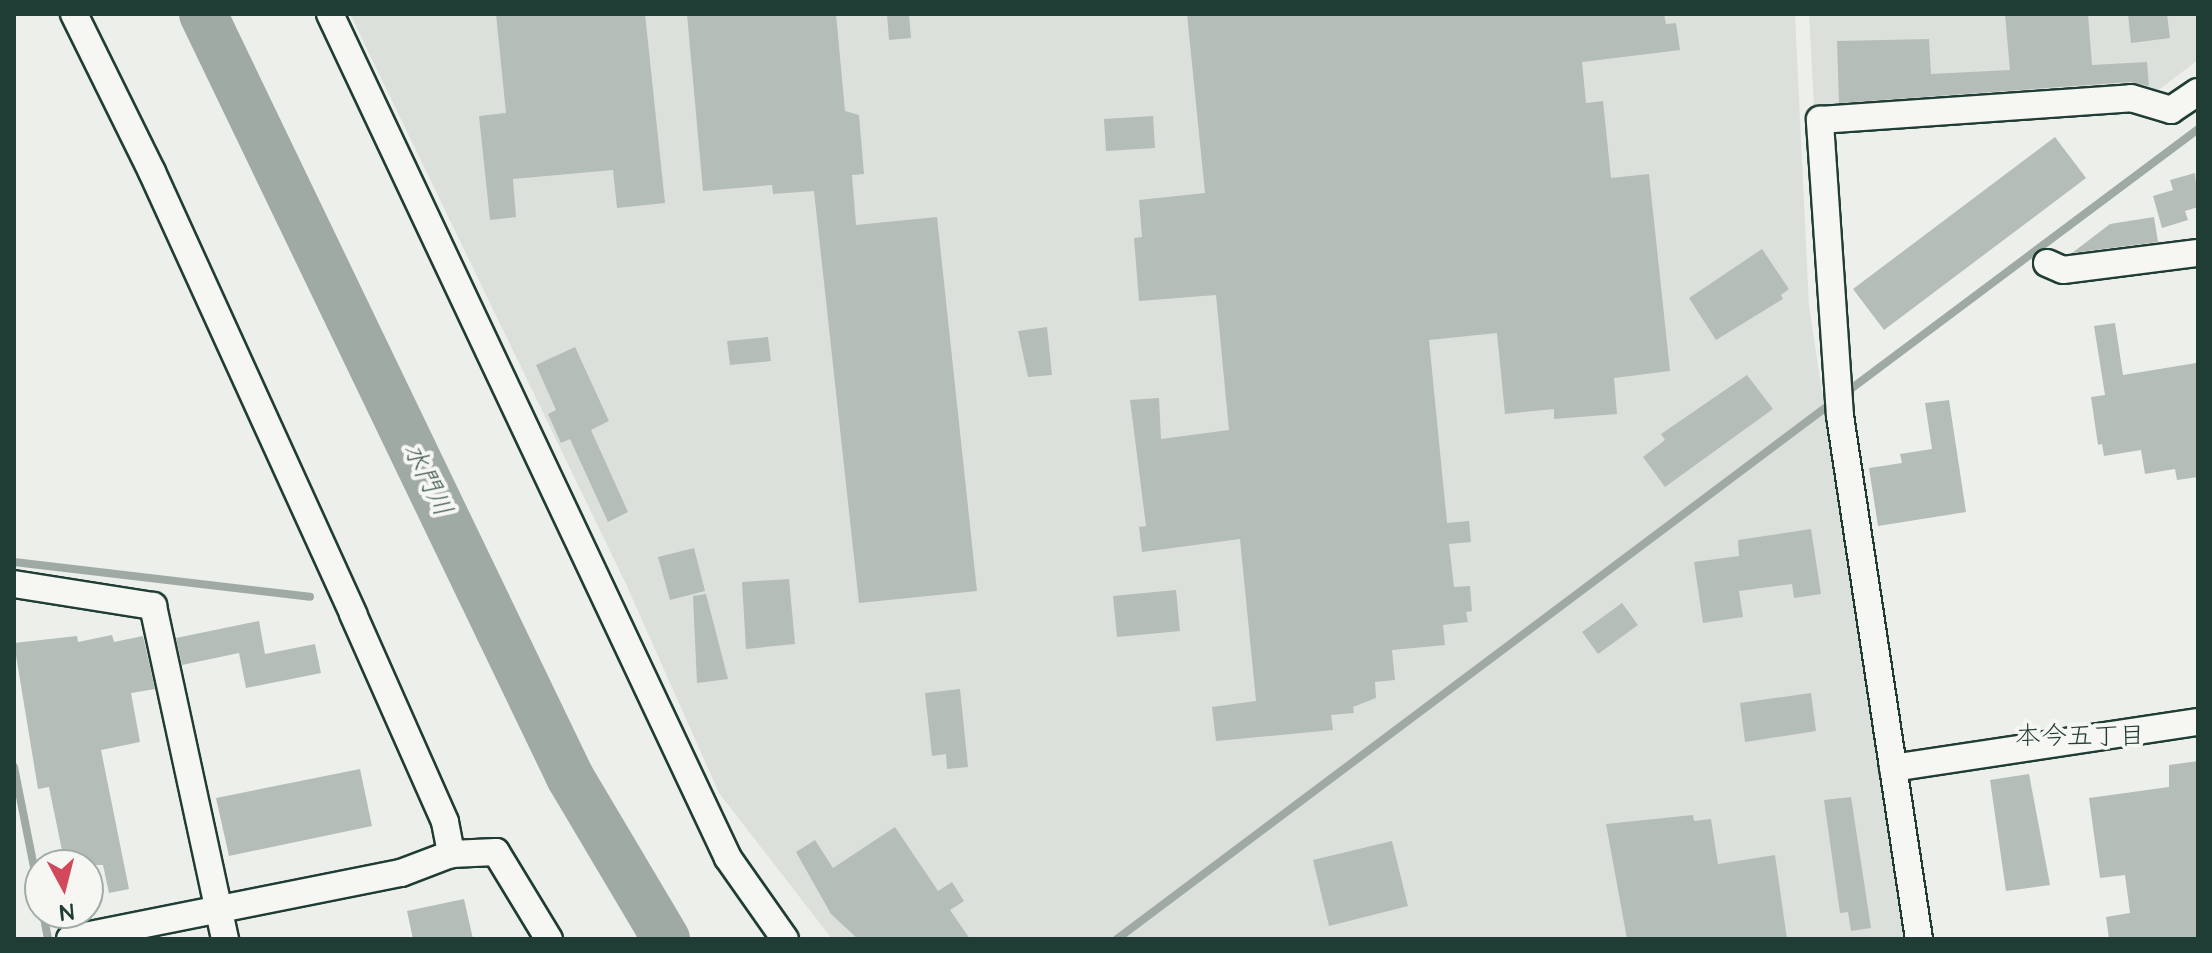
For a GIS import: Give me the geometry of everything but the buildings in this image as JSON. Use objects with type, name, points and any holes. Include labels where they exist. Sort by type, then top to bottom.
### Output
[{"type":"street","points":[[74,14],[152,172],[365,642],[445,822],[451,854]]},
{"type":"street","points":[[330,14],[728,858],[785,939]]},
{"type":"street","points":[[1919,939],[1840,416],[1820,120],[2131,98],[2171,110],[2198,92]]},
{"type":"street","points":[[2047,263],[2063,270],[2198,253]]},
{"type":"street","points":[[14,584],[153,606],[225,939]]},
{"type":"street","points":[[1893,768],[2198,722]]},
{"type":"street","points":[[70,939],[218,906],[401,873],[451,854],[496,852],[549,939]]},
{"type":"shaded area","points":[[350,14],[1795,14],[1809,306],[1905,939],[832,939],[719,793],[625,582]]},
{"type":"shaded area","points":[[1809,14],[2198,14],[2198,60],[2160,89],[1814,107]]},
{"type":"waterway","name":"水門川","points":[[203,14],[570,777],[666,939]]},
{"type":"waterway","points":[[1844,394],[2198,129]]},
{"type":"waterway","points":[[1117,939],[1833,402]]},
{"type":"waterway","points":[[14,562],[310,597]]},
{"type":"waterway","points":[[14,767],[30,849]]},
{"type":"waterway","points":[[46,929],[48,939]]},
{"type":"district","name":"本今五丁目","points":[[2080,737]]}]
